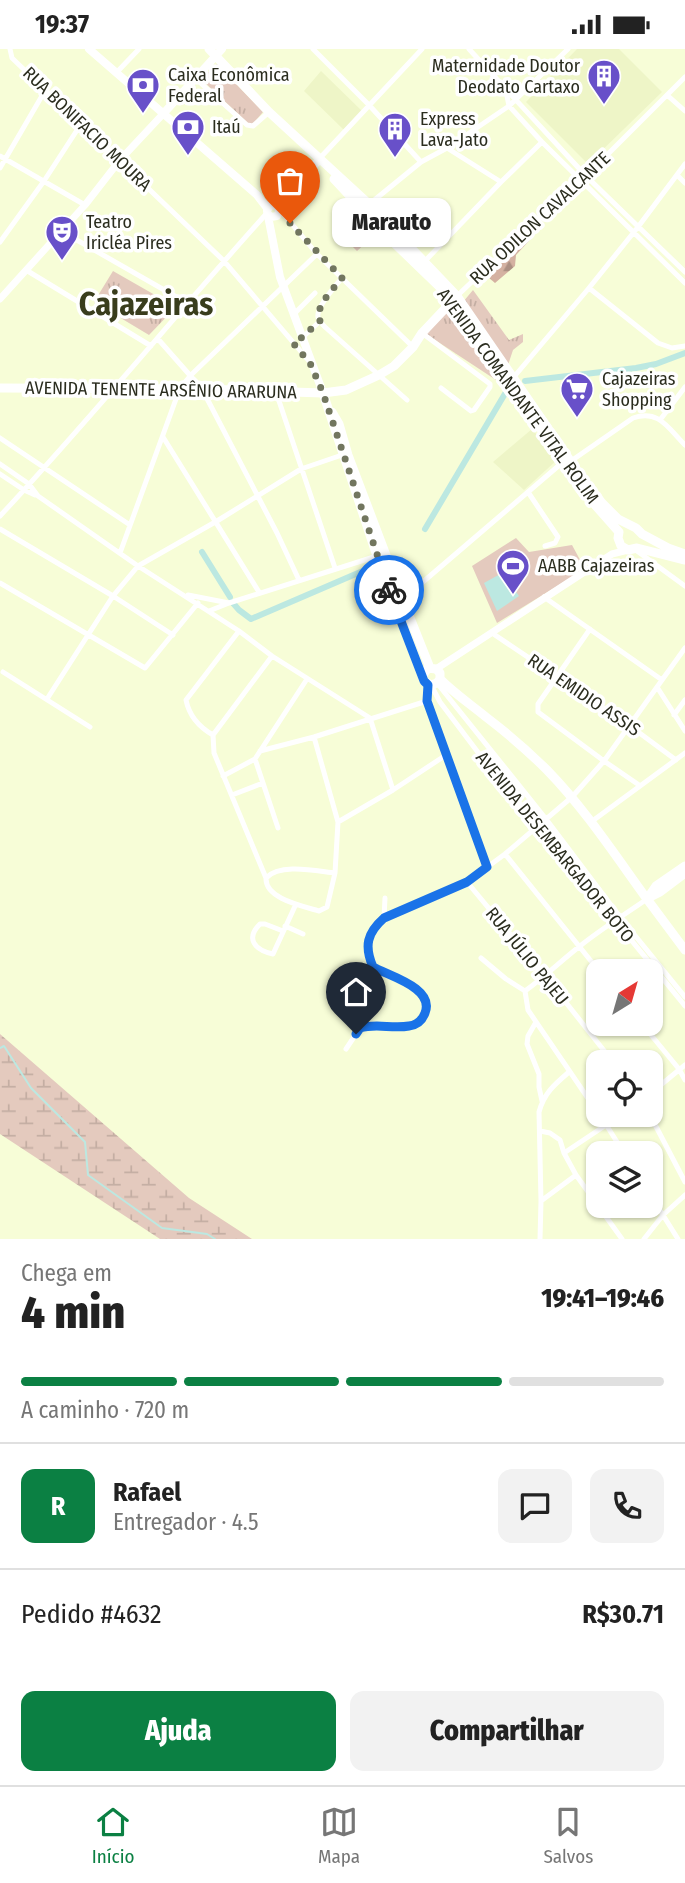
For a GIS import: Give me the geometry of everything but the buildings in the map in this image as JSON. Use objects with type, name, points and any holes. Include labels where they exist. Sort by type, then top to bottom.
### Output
[{"type":"main road","points":[[89,49],[274,209],[276,224],[270,232],[283,287],[293,315],[297,341],[323,393],[377,556],[424,681],[434,683],[546,769],[572,797],[685,950]]},
{"type":"main road","points":[[163,114],[216,51]]},
{"type":"main road","name":"AVENIDA COMANDANTE VITAL ROLIM","points":[[216,51],[269,112],[332,170],[454,298],[567,462],[602,503],[627,525],[668,548],[685,554]]},
{"type":"main road","points":[[274,209],[322,163]]},
{"type":"main road","name":"AVENIDA COMANDANTE VITAL ROLIM","points":[[366,207],[425,261],[454,298],[513,378],[588,497],[619,536],[621,546],[633,549]]},
{"type":"main road","name":"RUA ODILON CAVALCANTE","points":[[323,393],[346,390],[394,366],[414,347],[422,333],[454,298]]},
{"type":"main road","name":"AVENIDA TENENTE ARSÊNIO ARARUNA","points":[[0,388],[180,388],[323,393]]},
{"type":"main road","points":[[327,405],[339,424],[402,600],[433,668],[440,673],[434,683]]},
{"type":"main road","points":[[619,536],[621,528],[627,525]]},
{"type":"main road","points":[[633,549],[642,540],[642,534]]},
{"type":"main road","points":[[633,549],[685,560]]},
{"type":"main road","points":[[423,675],[425,670],[433,668]]},
{"type":"main road","points":[[646,899],[656,887],[685,866]]},
{"type":"main road","points":[[646,899],[683,879]]},
{"type":"street","name":"RUA BONIFACIO MOURA","points":[[10,49],[12,58],[224,261],[297,341]]},
{"type":"street","points":[[117,72],[139,49]]},
{"type":"street","points":[[322,163],[369,105],[422,49]]},
{"type":"street","points":[[469,49],[559,146],[633,232],[685,283]]},
{"type":"street","points":[[316,50],[421,162]]},
{"type":"street","points":[[366,207],[421,162],[447,148],[509,106],[565,50]]},
{"type":"street","name":"RUA ODILON CAVALCANTE","points":[[454,298],[584,178],[685,77]]},
{"type":"street","points":[[195,78],[247,125],[253,126],[269,112]]},
{"type":"street","points":[[0,168],[3,158],[46,89]]},
{"type":"street","points":[[506,91],[509,106],[542,142],[685,272]]},
{"type":"street","points":[[667,95],[685,111]]},
{"type":"street","points":[[0,299],[163,114]]},
{"type":"street","points":[[0,242],[81,124]]},
{"type":"street","points":[[425,261],[542,142]]},
{"type":"street","points":[[553,153],[559,146]]},
{"type":"street","points":[[447,148],[501,182]]},
{"type":"street","points":[[3,158],[85,205]]},
{"type":"street","points":[[513,378],[589,288],[685,165]]},
{"type":"street","points":[[677,175],[685,183]]},
{"type":"street","points":[[0,516],[224,261],[274,209],[414,347]]},
{"type":"street","points":[[61,231],[187,303]]},
{"type":"street","points":[[120,553],[180,388],[317,254]]},
{"type":"street","points":[[26,270],[151,346]]},
{"type":"street","points":[[342,278],[319,309],[320,321],[407,400]]},
{"type":"street","points":[[589,288],[658,343],[672,348],[685,346]]},
{"type":"street","points":[[293,315],[315,293]]},
{"type":"street","points":[[297,341],[320,321]]},
{"type":"street","points":[[422,333],[490,384],[471,411],[441,388]]},
{"type":"street","points":[[158,339],[202,389],[299,580]]},
{"type":"street","points":[[660,420],[685,387]]},
{"type":"street","points":[[276,391],[335,568]]},
{"type":"street","points":[[402,600],[528,492],[633,418],[643,414],[652,415],[685,445]]},
{"type":"street","points":[[163,437],[259,592]]},
{"type":"street","points":[[0,438],[130,525]]},
{"type":"street","points":[[47,699],[113,596],[138,566],[301,469],[342,455]]},
{"type":"street","points":[[0,464],[29,484],[38,496]]},
{"type":"street","points":[[0,474],[38,496],[272,656],[370,718],[393,790]]},
{"type":"street","points":[[528,492],[558,537],[555,543],[545,546]]},
{"type":"street","points":[[0,529],[173,635]]},
{"type":"street","points":[[612,554],[619,536]]},
{"type":"street","points":[[433,668],[492,633],[612,554],[633,549],[685,586]]},
{"type":"street","points":[[209,611],[259,592],[377,556]]},
{"type":"street","points":[[0,583],[145,668],[198,603]]},
{"type":"street","points":[[183,594],[229,603]]},
{"type":"street","points":[[544,597],[662,680]]},
{"type":"street","points":[[590,629],[538,704],[538,712],[639,785]]},
{"type":"street","points":[[213,735],[202,729],[194,719],[186,700],[239,631]]},
{"type":"street","name":"RUA EMIDIO ASSIS","points":[[492,633],[676,759]]},
{"type":"street","points":[[346,1049],[360,1028],[416,1024],[422,1020],[426,1011],[427,1005],[418,990],[373,967],[368,949],[374,927],[384,918],[467,882],[505,854],[572,797],[604,761],[685,648]]},
{"type":"street","points":[[272,656],[213,735],[214,753],[266,878],[266,885],[282,898],[319,911],[327,907],[335,873],[338,822],[314,737]]},
{"type":"street","points":[[3,672],[90,727]]},
{"type":"street","points":[[223,776],[255,759],[307,679]]},
{"type":"street","points":[[434,683],[427,701],[487,867]]},
{"type":"street","name":"AVENIDA DESEMBARGADOR BOTO","points":[[434,683],[546,819],[617,919],[685,1006]]},
{"type":"street","name":"AVENIDA DESEMBARGADOR BOTO","points":[[434,683],[440,702],[461,731],[538,826],[685,997]]},
{"type":"street","points":[[657,687],[685,731]]},
{"type":"street","points":[[674,715],[685,700]]},
{"type":"street","points":[[260,751],[427,701]]},
{"type":"street","points":[[461,731],[470,724]]},
{"type":"street","points":[[591,822],[685,753]]},
{"type":"street","points":[[338,822],[446,755]]},
{"type":"street","points":[[255,759],[278,828]]},
{"type":"street","points":[[232,795],[263,783]]},
{"type":"street","points":[[505,854],[589,959]]},
{"type":"street","points":[[266,878],[277,871],[302,869],[335,873]]},
{"type":"street","name":"RUA JÚLIO PAJEU","points":[[467,882],[604,1050]]},
{"type":"street","points":[[384,918],[385,898]]},
{"type":"street","points":[[525,991],[579,946],[646,899]]},
{"type":"street","points":[[296,904],[284,928],[275,952],[273,954],[255,946],[253,942],[254,931],[260,924],[284,928],[303,934]]},
{"type":"street","points":[[481,958],[525,991],[528,1010],[586,1096]]},
{"type":"street","points":[[536,1022],[528,1036],[527,1044],[539,1074],[542,1101]]},
{"type":"street","points":[[653,1036],[682,1067],[685,1080]]},
{"type":"street","points":[[663,1083],[682,1067]]},
{"type":"street","points":[[540,1239],[540,1112],[548,1090],[569,1072]]},
{"type":"street","points":[[564,1153],[604,1127]]},
{"type":"street","points":[[656,1127],[685,1182]]},
{"type":"street","points":[[540,1131],[557,1137],[576,1175],[622,1239]]},
{"type":"street","points":[[541,1201],[576,1175]]},
{"type":"street","points":[[678,1239],[663,1215],[685,1195]]},
{"type":"street","points":[[644,1239],[661,1218]]},
{"type":"shaded area","points":[[577,49],[619,49],[662,92],[588,164],[526,102]]},
{"type":"shaded area","points":[[321,71],[362,111],[344,130],[304,91]]},
{"type":"shaded area","points":[[532,429],[557,460],[524,490],[493,462]]},
{"type":"green space","points":[[217,64],[263,112],[251,126],[201,79]]},
{"type":"green space","points":[[361,226],[372,237],[357,251],[346,240]]},
{"type":"green space","points":[[526,237],[529,241],[516,255],[515,266],[495,283],[488,277]]},
{"type":"green space","points":[[113,271],[176,307],[149,335],[94,302]]},
{"type":"green space","points":[[473,290],[509,340],[523,334],[523,342],[513,350],[508,365],[463,302]]},
{"type":"green space","points":[[452,307],[500,377],[496,380],[426,334]]},
{"type":"green space","name":"AABB Cajazeiras","points":[[516,538],[529,552],[572,545],[585,569],[497,623],[472,566]]},
{"type":"green space","points":[[0,1034],[189,1198],[252,1239],[160,1239],[0,1134]]},
{"type":"water","points":[[502,573],[519,596],[497,611],[484,583]]},
{"type":"waterway","points":[[525,381],[636,368],[685,353]]},
{"type":"waterway","points":[[425,529],[506,392]]},
{"type":"waterway","points":[[202,552],[230,597]]},
{"type":"waterway","points":[[232,602],[251,619],[372,567]]},
{"type":"waterway","points":[[0,1048],[4,1046],[31,1088],[85,1142],[88,1175],[162,1228],[207,1234],[215,1239]]},
{"type":"way so far","points":[[290,223],[342,278],[319,309],[320,321],[293,343],[310,363],[323,393],[389,590]]},
{"type":"place","name":"Maternidade Doutor Deodato Cartaxo","points":[[604,106]]},
{"type":"place","name":"Caixa Econômica Federal","points":[[143,115]]},
{"type":"place","name":"Itaú","points":[[188,157]]},
{"type":"place","name":"Express Lava-Jato","points":[[395,159]]},
{"type":"place","name":"Marauto","points":[[290,223]]},
{"type":"place","name":"Teatro Iricléa Pires","points":[[62,262]]},
{"type":"place","name":"Cajazeiras Shopping","points":[[577,419]]},
{"type":"place","name":"AABB Cajazeiras","points":[[513,596]]},
{"type":"district","name":"Cajazeiras","points":[[146,304]]},
{"type":"route","points":[[356,1034],[360,1028],[366,1026],[416,1024],[422,1020],[426,1011],[427,1005],[418,990],[373,967],[368,949],[374,927],[384,918],[467,882],[487,867],[427,701],[428,685],[424,681],[389,590]]}]
